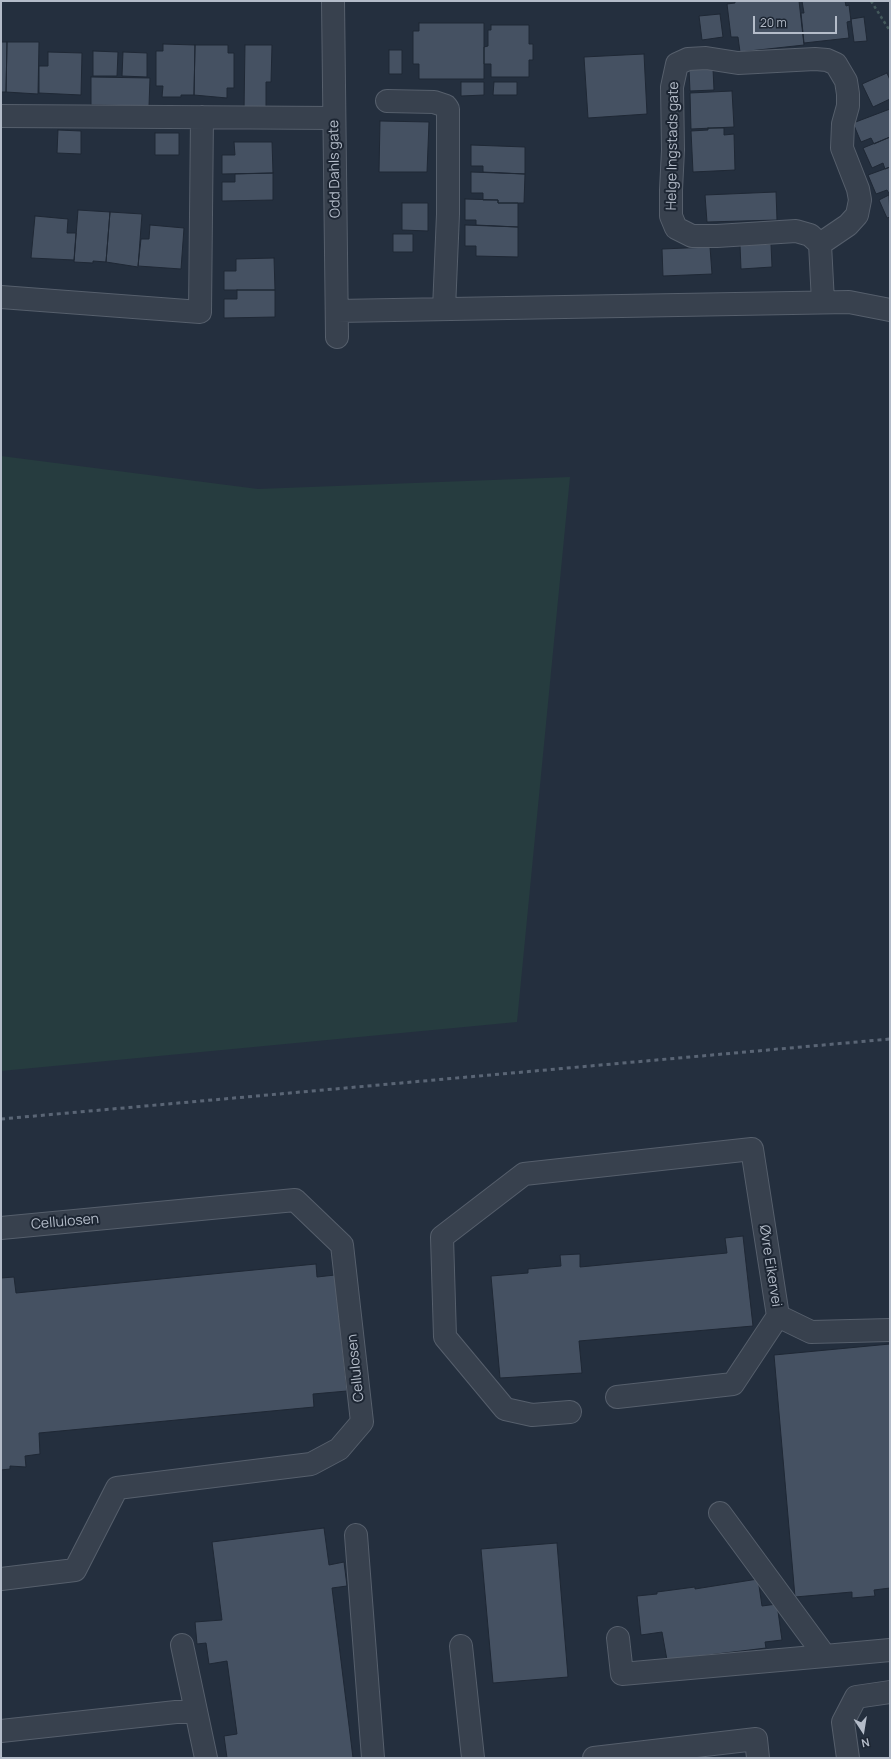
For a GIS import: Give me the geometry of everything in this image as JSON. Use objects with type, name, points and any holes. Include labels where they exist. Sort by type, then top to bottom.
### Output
[{"type":"street","name":"Odd Dahls gate","points":[[333,1],[337,338]]},
{"type":"street","name":"Helge Ingstads gate","points":[[706,58],[738,63],[815,59],[827,60],[836,64],[846,81],[848,106],[843,124],[842,148],[858,190],[860,200],[857,215],[820,244],[810,235],[796,231],[717,236],[692,236],[676,228],[671,216],[671,190],[673,150],[672,87],[676,64],[688,59],[706,58]]},
{"type":"street","points":[[388,101],[434,102],[446,106],[448,109],[448,214],[444,309]]},
{"type":"street","points":[[1,116],[334,118]]},
{"type":"street","points":[[1,297],[200,312],[202,117]]},
{"type":"street","points":[[820,244],[823,302]]},
{"type":"street","points":[[337,311],[823,302],[849,302],[890,310]]},
{"type":"street","name":"Øvre Eikervei","points":[[570,1412],[532,1415],[505,1409],[445,1337],[442,1237],[524,1174],[752,1149],[778,1316],[811,1332],[890,1330]]},
{"type":"street","name":"Cellulosen","points":[[1,1228],[295,1200],[342,1245],[362,1422],[339,1449],[311,1464],[117,1488],[75,1570],[1,1579]]},
{"type":"street","points":[[617,1397],[733,1384],[778,1316]]},
{"type":"street","points":[[720,1513],[825,1656]]},
{"type":"street","points":[[356,1535],[373,1758]]},
{"type":"street","points":[[618,1638],[622,1674],[890,1650]]},
{"type":"street","points":[[182,1645],[206,1758]]},
{"type":"street","points":[[461,1646],[473,1758]]},
{"type":"street","points":[[848,1758],[843,1722],[856,1697],[890,1692]]},
{"type":"street","points":[[1,1731],[176,1712],[196,1712]]},
{"type":"street","points":[[594,1758],[756,1739],[758,1758]]},
{"type":"path","points":[[871,1],[890,31]]},
{"type":"green space","points":[[1,456],[258,489],[570,477],[517,1022],[1,1071]]},
{"type":"building","points":[[735,1],[799,1],[804,45],[740,52],[738,37],[731,37],[727,4],[735,3]]},
{"type":"building","points":[[802,1],[845,1],[846,6],[849,5],[851,21],[847,22],[849,38],[804,43],[801,13],[804,13]]},
{"type":"building","points":[[720,14],[723,37],[702,40],[699,16]]},
{"type":"building","points":[[864,17],[867,41],[854,42],[851,19]]},
{"type":"building","points":[[419,23],[484,23],[484,79],[419,79],[419,64],[413,64],[413,31],[419,31]]},
{"type":"building","points":[[491,25],[529,25],[529,44],[533,44],[533,60],[529,60],[529,77],[491,77],[491,64],[484,64],[484,47],[488,46],[488,30],[491,30]]},
{"type":"building","points":[[1,42],[7,42],[6,92],[1,92]]},
{"type":"building","points":[[7,42],[39,42],[38,94],[6,92]]},
{"type":"building","points":[[163,44],[195,45],[194,95],[162,97],[163,86],[156,86],[156,51],[163,51]]},
{"type":"building","points":[[195,45],[228,45],[228,53],[234,53],[234,88],[227,88],[227,98],[194,95]]},
{"type":"building","points":[[245,45],[272,45],[271,82],[266,82],[266,112],[244,111]]},
{"type":"building","points":[[389,50],[402,50],[402,74],[389,74]]},
{"type":"building","points":[[93,51],[118,52],[117,76],[93,76]]},
{"type":"building","points":[[48,52],[82,53],[81,95],[39,93],[39,66],[48,66]]},
{"type":"building","points":[[123,52],[147,53],[147,77],[122,76]]},
{"type":"building","points":[[644,54],[647,114],[588,118],[584,57]]},
{"type":"building","points":[[689,69],[713,69],[714,90],[690,91]]},
{"type":"building","points":[[887,73],[890,80],[890,99],[873,107],[862,84]]},
{"type":"building","points":[[91,77],[150,78],[149,106],[91,105]]},
{"type":"building","points":[[461,82],[484,82],[484,95],[461,96]]},
{"type":"building","points":[[494,82],[517,82],[517,95],[493,95]]},
{"type":"building","points":[[732,91],[734,127],[691,129],[690,93]]},
{"type":"building","points":[[890,109],[890,137],[874,144],[871,138],[861,142],[853,123]]},
{"type":"building","points":[[380,121],[429,122],[427,172],[379,172]]},
{"type":"building","points":[[708,128],[724,128],[724,135],[734,134],[735,170],[693,172],[691,131],[708,130]]},
{"type":"building","points":[[58,130],[81,131],[81,154],[57,153]]},
{"type":"building","points":[[155,133],[179,133],[179,155],[155,155]]},
{"type":"building","points":[[890,137],[890,167],[885,169],[883,163],[872,168],[863,148]]},
{"type":"building","points":[[234,142],[272,142],[273,173],[222,174],[222,155],[235,155]]},
{"type":"building","points":[[471,145],[525,147],[525,174],[483,172],[483,166],[471,166]]},
{"type":"building","points":[[890,167],[890,195],[887,190],[876,194],[868,175]]},
{"type":"building","points":[[471,172],[525,174],[524,203],[498,203],[498,200],[483,200],[483,193],[471,193]]},
{"type":"building","points":[[273,173],[273,200],[222,201],[222,182],[235,182],[235,174]]},
{"type":"building","points":[[776,192],[777,220],[707,222],[705,195]]},
{"type":"building","points":[[889,195],[890,217],[887,218],[879,200]]},
{"type":"building","points":[[465,199],[498,200],[498,203],[518,203],[518,227],[476,225],[476,220],[465,220]]},
{"type":"building","points":[[402,203],[428,203],[428,231],[402,230]]},
{"type":"building","points":[[78,210],[110,212],[106,262],[74,262]]},
{"type":"building","points":[[110,212],[142,214],[138,267],[106,262]]},
{"type":"building","points":[[35,216],[68,219],[67,233],[76,233],[74,260],[31,258]]},
{"type":"building","points":[[150,225],[184,228],[181,269],[138,266],[141,239],[149,239]]},
{"type":"building","points":[[465,225],[518,227],[518,257],[476,256],[476,246],[465,246]]},
{"type":"building","points":[[393,234],[413,234],[413,252],[393,252]]},
{"type":"building","points":[[771,244],[772,267],[741,269],[740,245]]},
{"type":"building","points":[[710,247],[712,274],[663,276],[662,249]]},
{"type":"building","points":[[274,258],[275,290],[224,290],[224,271],[236,271],[236,259]]},
{"type":"building","points":[[237,290],[275,290],[275,317],[224,318],[224,299],[237,299]]},
{"type":"building","points":[[743,1236],[753,1326],[579,1341],[582,1373],[500,1378],[491,1276],[528,1273],[528,1269],[561,1266],[560,1255],[580,1254],[580,1267],[727,1253],[725,1238]]},
{"type":"building","points":[[316,1264],[317,1277],[335,1275],[347,1391],[313,1394],[314,1407],[39,1433],[40,1454],[25,1456],[26,1467],[10,1466],[10,1469],[1,1470],[1,1278],[14,1277],[16,1293]]},
{"type":"building","points":[[890,1344],[890,1588],[874,1590],[875,1596],[852,1598],[852,1592],[795,1597],[774,1355]]},
{"type":"building","points":[[324,1528],[329,1565],[344,1562],[347,1586],[332,1588],[353,1758],[227,1758],[224,1736],[237,1734],[227,1661],[209,1664],[206,1643],[197,1644],[195,1622],[222,1620],[212,1542]]},
{"type":"building","points":[[557,1543],[568,1677],[493,1683],[481,1549]]},
{"type":"building","points":[[758,1579],[762,1606],[777,1604],[782,1640],[765,1642],[766,1648],[667,1660],[662,1632],[641,1635],[637,1596]]},
{"type":"railway","points":[[1,1119],[890,1039]]}]
